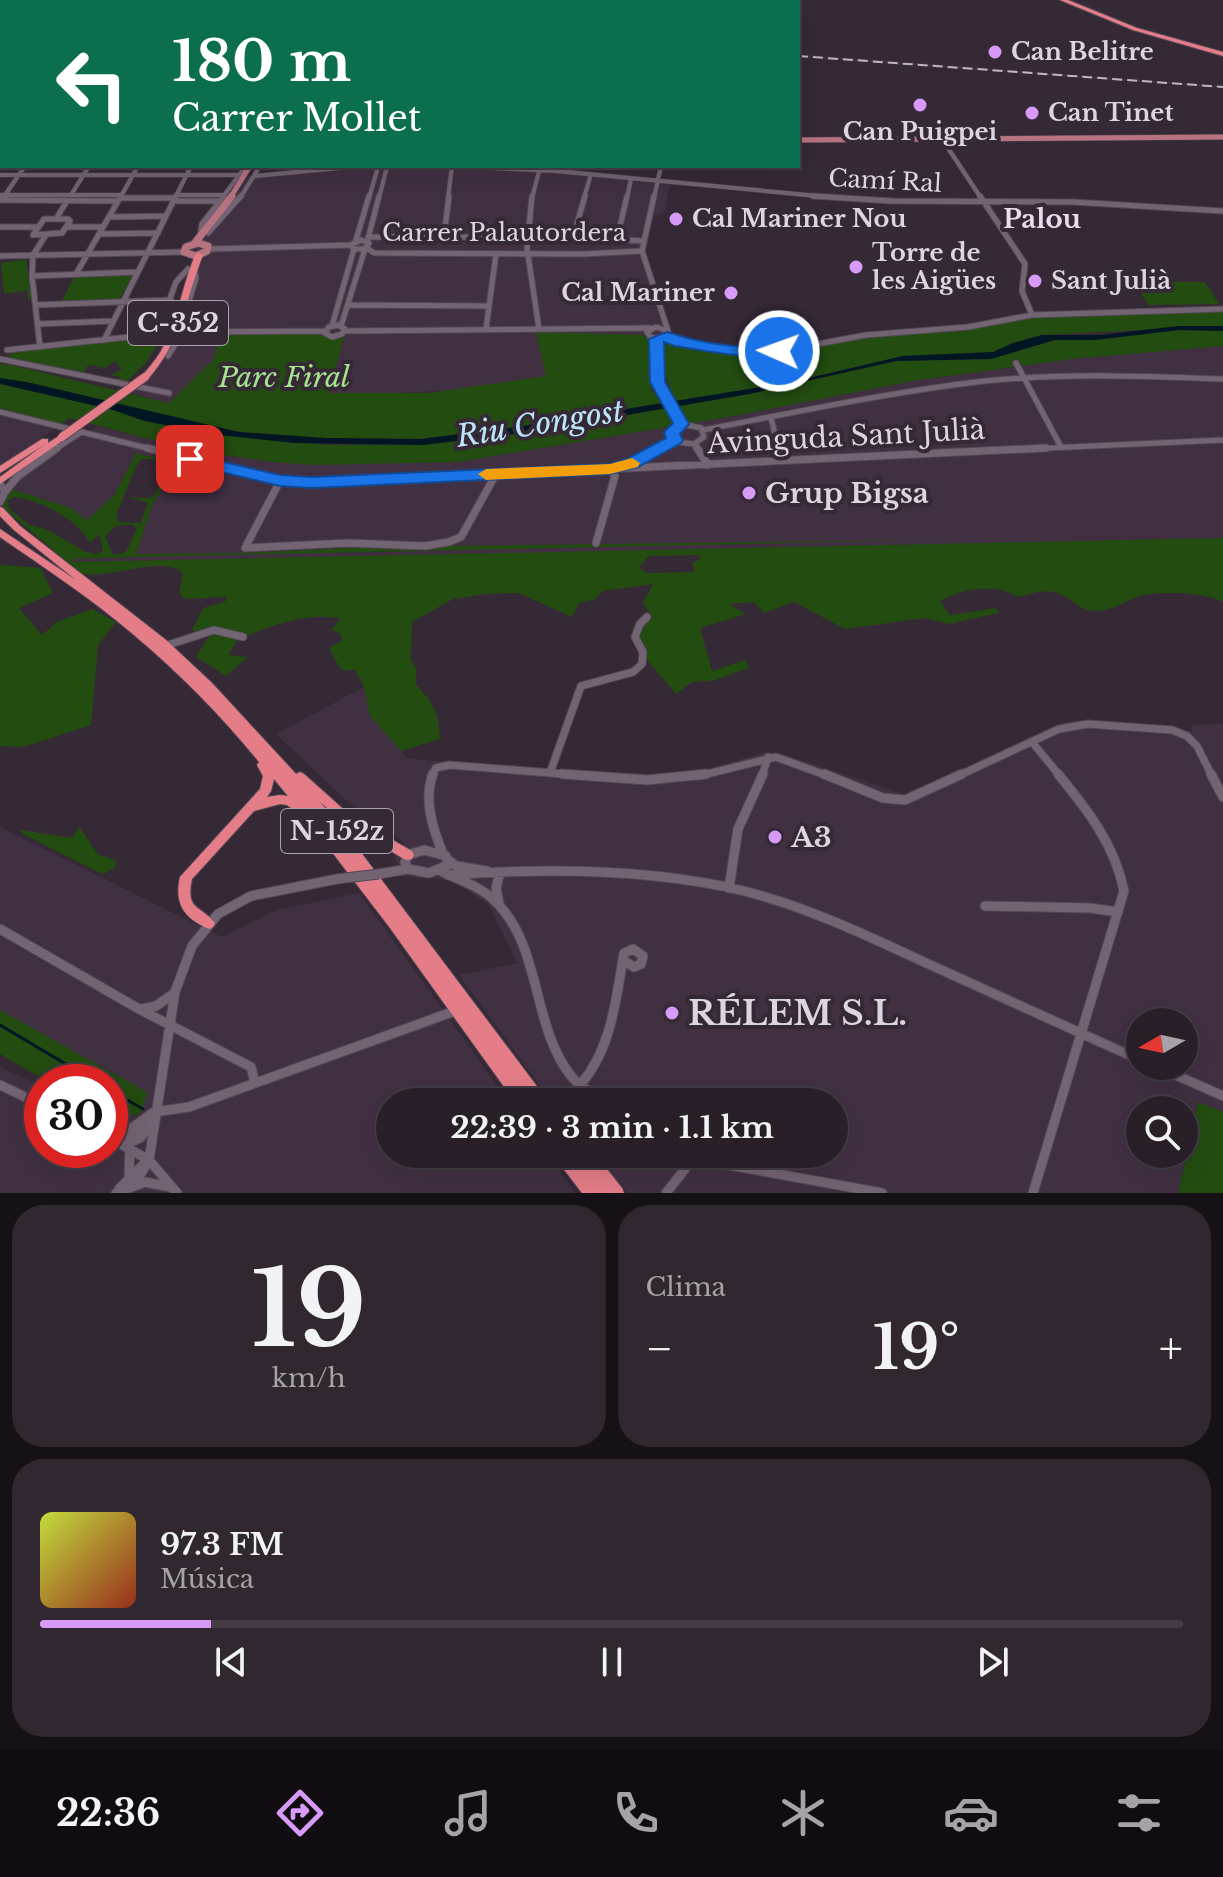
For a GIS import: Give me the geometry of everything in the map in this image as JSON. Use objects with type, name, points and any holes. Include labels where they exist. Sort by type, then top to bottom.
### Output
[{"type":"highway","points":[[1063,0],[1135,29],[1223,52]]},
{"type":"highway","points":[[1071,0],[1132,24],[1223,52]]},
{"type":"highway","name":"C-352","points":[[60,437],[144,375],[164,342],[192,256]]},
{"type":"highway","points":[[144,375],[168,356]]},
{"type":"highway","points":[[0,478],[60,437]]},
{"type":"highway","points":[[0,478],[60,437]]},
{"type":"highway","name":"N-152z","points":[[0,510],[17,528],[165,646],[208,686],[289,773],[343,838],[530,1088]]},
{"type":"highway","points":[[0,525],[61,574]]},
{"type":"highway","points":[[0,535],[19,541],[98,591]]},
{"type":"highway","name":"N-152z","points":[[0,535],[61,574],[155,648],[244,737],[320,827],[513,1088]]},
{"type":"highway","points":[[209,923],[185,906],[186,877],[265,791],[270,781],[267,771],[244,737]]},
{"type":"highway","points":[[289,773],[300,777],[348,820],[408,855]]},
{"type":"highway","points":[[244,815],[263,802],[285,800],[297,805],[320,827]]},
{"type":"highway","points":[[578,1168],[588,1193]]},
{"type":"highway","points":[[582,1168],[607,1193]]},
{"type":"highway","points":[[597,1168],[617,1193]]},
{"type":"main road","points":[[800,140],[1223,137]]},
{"type":"main road","points":[[192,256],[252,168]]},
{"type":"main road","points":[[192,256],[205,241]]},
{"type":"street","points":[[942,139],[1025,264],[1021,276],[1025,305],[1032,315]]},
{"type":"street","points":[[1,199],[24,168]]},
{"type":"street","points":[[56,219],[88,168]]},
{"type":"street","points":[[76,274],[137,168]]},
{"type":"street","points":[[104,340],[190,168]]},
{"type":"street","points":[[210,175],[213,168]]},
{"type":"street","points":[[205,241],[202,224],[240,175],[250,168]]},
{"type":"street","points":[[253,168],[255,176]]},
{"type":"street","points":[[205,241],[255,176],[312,168]]},
{"type":"street","points":[[179,332],[325,331],[332,326],[377,168]]},
{"type":"street","points":[[325,331],[332,337],[343,328],[388,168]]},
{"type":"street","points":[[444,236],[451,168]]},
{"type":"street","points":[[539,329],[524,237],[529,201],[540,168]]},
{"type":"street","name":"Camí Ral","points":[[540,168],[656,182],[870,200],[1033,201],[1223,211]]},
{"type":"street","points":[[660,168],[642,251],[663,323],[667,334],[675,342],[769,353],[866,335],[968,327],[1032,315],[1223,309]]},
{"type":"street","points":[[573,237],[591,174]]},
{"type":"street","points":[[0,175],[240,175]]},
{"type":"street","points":[[617,239],[631,179]]},
{"type":"street","points":[[1,199],[225,195]]},
{"type":"street","points":[[175,198],[221,201]]},
{"type":"street","points":[[109,217],[166,216]]},
{"type":"street","points":[[40,221],[70,221],[66,227],[62,233],[33,235],[40,221]]},
{"type":"street","points":[[0,227],[36,227]]},
{"type":"street","points":[[66,227],[103,227]]},
{"type":"street","points":[[99,234],[158,233]]},
{"type":"street","points":[[40,347],[32,276],[33,255],[46,235]]},
{"type":"street","points":[[205,241],[354,245],[378,236],[573,237],[644,241]]},
{"type":"street","name":"Carrer Palautordera","points":[[368,241],[374,253],[642,251]]},
{"type":"street","points":[[0,256],[173,251],[192,256]]},
{"type":"street","points":[[362,259],[374,253]]},
{"type":"street","points":[[486,329],[496,254]]},
{"type":"street","points":[[4,354],[158,334],[176,282],[192,256]]},
{"type":"street","points":[[168,356],[196,278],[192,256]]},
{"type":"street","points":[[32,276],[138,272]]},
{"type":"street","points":[[35,305],[171,300]]},
{"type":"street","points":[[348,305],[489,306]]},
{"type":"street","points":[[37,324],[113,321]]},
{"type":"street","points":[[651,329],[663,323]]},
{"type":"street","points":[[332,326],[651,329],[667,334]]},
{"type":"street","points":[[651,329],[650,337],[656,339],[667,334]]},
{"type":"street","points":[[656,339],[659,386],[681,423]]},
{"type":"street","points":[[4,354],[169,393]]},
{"type":"street","points":[[1016,363],[1061,447]]},
{"type":"street","points":[[681,423],[703,430],[904,392],[1026,378],[1112,375],[1223,379]]},
{"type":"street","name":"Avinguda Sant Julià","points":[[0,412],[280,481],[312,483],[1223,440]]},
{"type":"street","points":[[771,418],[781,461]]},
{"type":"street","points":[[675,440],[672,432],[681,423]]},
{"type":"street","points":[[694,444],[704,437],[703,430]]},
{"type":"street","points":[[0,502],[16,468],[34,466],[80,433]]},
{"type":"street","points":[[596,543],[615,476],[610,469],[633,463],[675,440],[694,444],[708,465]]},
{"type":"street","points":[[280,481],[245,548],[367,543],[388,547],[452,542],[461,537],[496,474]]},
{"type":"street","points":[[0,478],[5,492]]},
{"type":"street","points":[[550,773],[581,686],[633,672],[642,664],[643,652],[635,637],[640,624],[647,617]]},
{"type":"street","points":[[165,646],[212,628],[228,628],[243,637]]},
{"type":"street","points":[[444,873],[445,857],[433,831],[429,785],[436,768],[449,765],[670,780],[708,774],[768,757],[793,761],[883,798],[905,800],[1059,729],[1080,724],[1172,730],[1193,741],[1223,797]]},
{"type":"street","points":[[1032,742],[1079,799],[1124,883],[1118,912],[1033,1193]]},
{"type":"street","points":[[729,888],[738,830],[763,778],[768,757]]},
{"type":"street","points":[[424,850],[433,831]]},
{"type":"street","points":[[489,872],[456,866],[445,857],[424,850],[408,855],[405,862],[413,872],[659,877],[729,888],[794,906],[833,921],[1126,1054]]},
{"type":"street","points":[[116,1193],[149,1160],[149,1119],[175,992],[187,956],[209,923],[251,896],[408,869]]},
{"type":"street","points":[[500,872],[496,888],[499,904],[527,958],[558,1058],[584,1088]]},
{"type":"street","points":[[444,873],[474,886],[499,904]]},
{"type":"street","points":[[985,906],[1090,908],[1118,912]]},
{"type":"street","points":[[0,929],[139,1009],[251,1067],[255,1083]]},
{"type":"street","points":[[580,1085],[596,1067],[622,975],[624,953],[629,949],[641,952],[643,960],[622,975]]},
{"type":"street","points":[[623,960],[634,967]]},
{"type":"street","points":[[139,1009],[156,1006],[175,992]]},
{"type":"street","points":[[128,1128],[455,1011]]},
{"type":"street","points":[[1187,1080],[1223,1096]]},
{"type":"street","points":[[0,1085],[24,1096]]},
{"type":"street","points":[[128,1144],[140,1138],[149,1119]]},
{"type":"street","points":[[128,1145],[149,1160],[175,1190]]},
{"type":"street","points":[[128,1149],[131,1181]]},
{"type":"street","points":[[666,1193],[685,1168]]},
{"type":"street","points":[[745,1168],[882,1193]]},
{"type":"street","points":[[131,1181],[153,1183],[175,1190]]},
{"type":"shaded area","points":[[800,54],[1223,86],[800,57]]},
{"type":"shaded area","points":[[332,168],[554,168],[670,181],[665,212],[653,216],[646,251],[670,337],[656,342],[643,335],[536,333],[547,376],[462,389],[367,395],[328,393],[344,337],[224,330],[213,360],[169,403],[123,391],[157,360],[174,326],[196,249],[248,176]]},
{"type":"shaded area","points":[[1223,346],[1223,538],[70,562],[72,559],[134,557],[888,540],[372,547],[135,554],[153,503],[179,464],[136,453],[114,495],[87,520],[71,508],[11,489],[14,482],[97,426],[191,450],[272,462],[313,465],[458,462],[728,417],[913,381],[1071,359]]},
{"type":"shaded area","points":[[0,408],[61,424],[0,470]]},
{"type":"shaded area","points":[[364,687],[370,716],[408,759],[681,776],[767,752],[783,754],[906,795],[1055,725],[1078,720],[1192,732],[1191,725],[1223,724],[1223,1112],[1198,1102],[1198,1096],[1126,1096],[1126,1168],[1183,1168],[1178,1193],[628,1193],[607,1168],[848,1168],[848,1088],[542,1088],[459,975],[518,963],[488,904],[451,880],[403,877],[394,856],[404,842],[348,802],[276,734]]},
{"type":"shaded area","points":[[0,827],[222,937],[277,910],[359,893],[499,1088],[376,1088],[376,1168],[557,1168],[575,1193],[0,1193],[0,1067],[24,1078],[24,1168],[128,1168],[128,1115],[138,1115],[147,1093],[128,1082],[128,1064],[96,1064],[0,1010]]},
{"type":"green space","points":[[26,259],[31,299],[28,299],[27,290],[4,294],[1,263]]},
{"type":"green space","points":[[76,274],[134,274],[118,301],[60,304]]},
{"type":"green space","points":[[1135,282],[1205,282],[1219,304],[1148,305]]},
{"type":"green space","name":"Parc Firal","points":[[1223,310],[1223,326],[1042,335],[993,352],[903,356],[792,382],[516,427],[421,439],[325,438],[239,432],[0,378],[0,364],[11,365],[169,403],[213,360],[223,330],[325,331],[326,335],[344,337],[329,393],[428,393],[546,376],[536,332],[643,335],[650,340],[652,392],[670,388],[666,376],[665,341],[771,355],[865,337],[965,330],[1033,317]]},
{"type":"green space","points":[[1179,330],[1223,331],[1223,346],[1071,359],[913,381],[728,417],[458,462],[313,465],[272,462],[191,450],[69,418],[61,424],[0,408],[0,384],[110,409],[145,421],[211,434],[328,445],[423,445],[522,433],[749,394],[896,361],[991,359],[1055,340],[1095,340]]},
{"type":"green space","points":[[163,335],[145,364],[126,382],[111,375],[122,369],[115,361],[105,368],[88,365],[84,372],[7,357],[15,352]]},
{"type":"green space","points":[[136,453],[180,464],[153,503],[136,554],[372,547],[924,540],[134,557],[72,559],[71,562],[1223,538],[1223,602],[1197,595],[1152,594],[1110,609],[1091,611],[1065,596],[1048,591],[1017,597],[1009,592],[978,589],[940,601],[950,615],[995,608],[999,613],[949,624],[925,618],[845,629],[794,602],[764,613],[754,602],[729,604],[746,614],[700,628],[712,671],[745,660],[749,668],[715,680],[692,682],[676,694],[634,645],[632,627],[653,617],[643,603],[653,584],[603,591],[594,600],[579,603],[572,617],[519,593],[453,599],[412,622],[411,660],[416,668],[416,685],[434,709],[440,739],[401,751],[370,716],[364,687],[355,670],[341,670],[329,648],[343,640],[338,631],[331,631],[340,619],[302,618],[238,639],[228,655],[248,657],[226,676],[196,657],[209,636],[192,630],[203,608],[225,602],[227,597],[184,599],[179,592],[183,574],[175,568],[163,566],[105,574],[81,573],[3,508],[11,489],[71,508],[87,520],[114,495]],"holes":[[[141,459],[154,459],[173,466],[152,498],[129,497],[148,503],[141,523],[119,522],[116,515]],[[14,497],[46,507],[76,526],[90,543],[99,534],[103,551],[95,554],[84,551],[48,530],[28,524],[9,509],[8,501]],[[132,524],[137,528],[126,552],[113,555],[105,536],[116,526]],[[699,555],[700,560],[692,562],[695,572],[646,573],[639,567],[649,556]]]},
{"type":"green space","points":[[0,565],[40,568],[53,593],[19,608],[42,635],[57,622],[92,609],[116,622],[98,645],[91,725],[24,747],[0,746]]},
{"type":"green space","points":[[79,827],[98,854],[116,861],[115,868],[102,874],[20,830],[72,838]]},
{"type":"green space","points":[[0,1010],[97,1064],[24,1064],[24,1068],[0,1054]]},
{"type":"green space","points":[[128,1081],[147,1092],[143,1109],[138,1115],[128,1115]]},
{"type":"green space","points":[[1198,1102],[1223,1112],[1223,1193],[1178,1193],[1183,1168],[1198,1168]]},
{"type":"water","name":"Riu Congost","points":[[1178,326],[1223,326],[1223,331],[1179,330],[1095,340],[1055,340],[991,359],[896,361],[749,394],[522,433],[423,445],[294,443],[211,434],[145,421],[110,409],[0,384],[0,378],[27,382],[239,432],[325,438],[421,439],[516,427],[792,382],[903,356],[993,352],[1042,335],[1101,335]]},
{"type":"waterway","points":[[0,1025],[66,1064]]},
{"type":"waterway","points":[[128,1100],[143,1109]]},
{"type":"railway","points":[[800,56],[1223,87]]},
{"type":"slow traffic","points":[[486,474],[610,469],[632,463]]},
{"type":"place","name":"Can Belitre","points":[[995,52]]},
{"type":"place","name":"Can Puigpei","points":[[920,105]]},
{"type":"place","name":"Can Tinet","points":[[1032,113]]},
{"type":"place","name":"Cal Mariner Nou","points":[[676,219]]},
{"type":"place","name":"Torre de les Aigües","points":[[856,267]]},
{"type":"place","name":"Sant Julià","points":[[1035,281]]},
{"type":"place","name":"Cal Mariner","points":[[731,293]]},
{"type":"place","name":"Grup Bigsa","points":[[749,493]]},
{"type":"place","name":"A3","points":[[775,837]]},
{"type":"place","name":"RÉLEM S.L.","points":[[672,1013]]},
{"type":"district","name":"Palou","points":[[1042,219]]},
{"type":"route","points":[[190,459],[280,481],[312,483],[610,469],[633,463],[675,440],[673,429],[682,424],[659,386],[656,339],[667,336],[675,342],[752,352],[779,351]]}]
